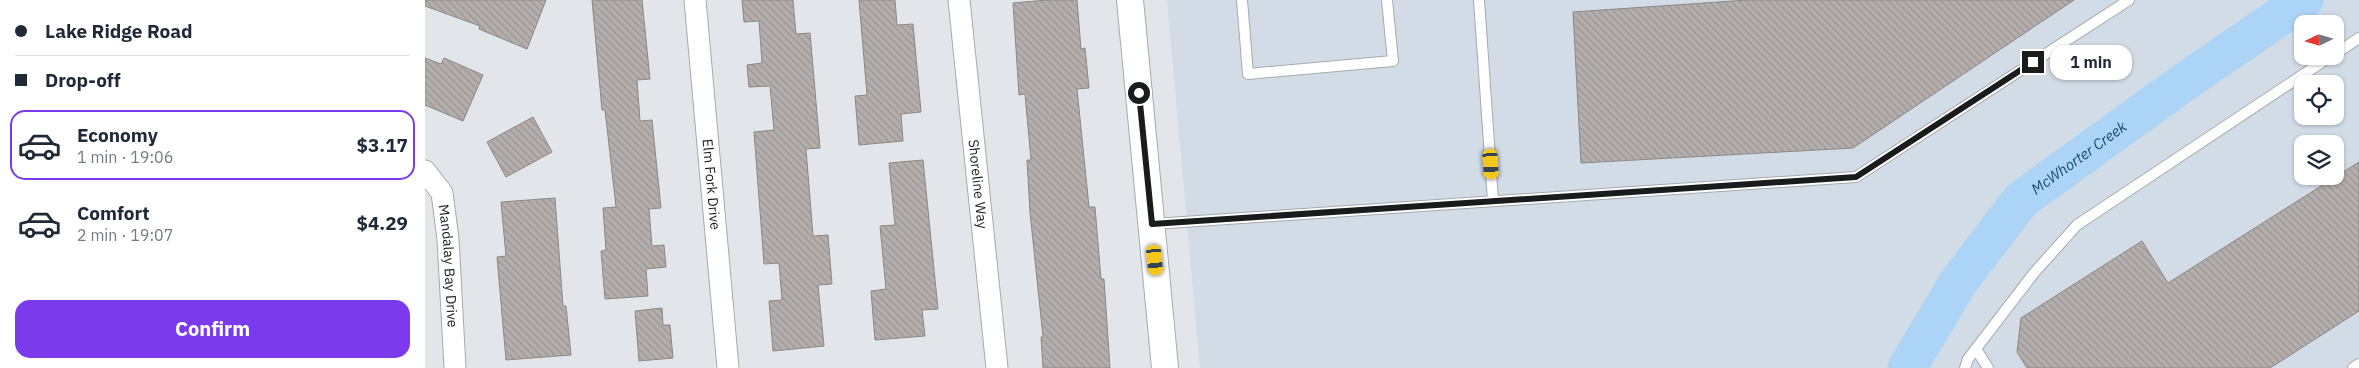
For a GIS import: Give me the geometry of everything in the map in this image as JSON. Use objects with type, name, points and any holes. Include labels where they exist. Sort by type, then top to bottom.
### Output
[{"type":"street","name":"Elm Fork Drive","points":[[695,0],[728,368]]},
{"type":"street","name":"Shoreline Way","points":[[959,0],[997,368]]},
{"type":"street","points":[[1131,0],[1165,368]]},
{"type":"street","name":"Mandalay Bay Drive","points":[[425,171],[442,193],[448,239],[455,368]]},
{"type":"lane","points":[[1242,0],[1248,74],[1393,61],[1387,0]]},
{"type":"lane","points":[[1479,0],[1493,201]]},
{"type":"lane","points":[[1152,224],[1856,177],[2129,0]]},
{"type":"lane","points":[[2344,48],[2359,38]]},
{"type":"lane","points":[[1965,368],[1968,359],[2033,272],[2077,225],[2317,65]]},
{"type":"lane","points":[[1976,349],[1988,368]]},
{"type":"lane","points":[[2353,368],[2359,364]]},
{"type":"shaded area","points":[[1167,0],[2359,0],[2359,368],[1200,368]]},
{"type":"building","points":[[425,0],[546,0],[527,49],[479,29],[480,26],[425,6]]},
{"type":"building","points":[[592,0],[642,0],[650,79],[637,80],[640,121],[652,120],[661,208],[649,209],[652,246],[664,245],[666,267],[646,269],[648,296],[605,299],[601,251],[606,250],[603,208],[616,207],[605,110],[602,110]]},
{"type":"building","points":[[742,0],[793,0],[796,34],[810,33],[820,148],[806,149],[813,236],[828,235],[832,284],[818,285],[824,346],[773,351],[769,301],[782,300],[779,263],[764,264],[754,132],[774,130],[770,86],[749,87],[747,65],[762,63],[759,21],[744,22]]},
{"type":"building","points":[[859,0],[895,0],[897,25],[913,24],[921,112],[901,114],[903,141],[859,145],[855,96],[867,95]]},
{"type":"building","points":[[1077,0],[1081,49],[1085,48],[1089,88],[1077,89],[1089,207],[1095,207],[1101,279],[1104,279],[1110,368],[1043,368],[1041,337],[1043,337],[1030,212],[1027,160],[1031,160],[1025,94],[1019,95],[1013,3]]},
{"type":"building","points":[[1748,0],[2074,0],[1853,148],[1581,163],[1573,12]]},
{"type":"building","points":[[425,58],[441,64],[444,58],[483,75],[463,121],[425,105]]},
{"type":"building","points":[[533,117],[552,152],[506,177],[487,142]]},
{"type":"building","points":[[923,160],[938,309],[922,310],[925,336],[875,340],[871,291],[886,289],[880,226],[895,225],[889,163]]},
{"type":"building","points":[[2359,162],[2359,311],[2270,368],[2027,368],[2017,352],[2021,318],[2142,241],[2168,283],[2323,185],[2344,185],[2344,172]]},
{"type":"building","points":[[555,198],[563,306],[566,306],[571,355],[506,360],[497,257],[506,256],[501,202]]},
{"type":"building","points":[[662,308],[663,325],[670,325],[673,358],[639,361],[635,311]]},
{"type":"waterway","name":"McWhorter Creek","points":[[1907,368],[1959,281],[2021,200],[2183,83],[2304,0]]},
{"type":"route","points":[[1139,93],[1152,224],[1856,177],[2033,62]]}]
